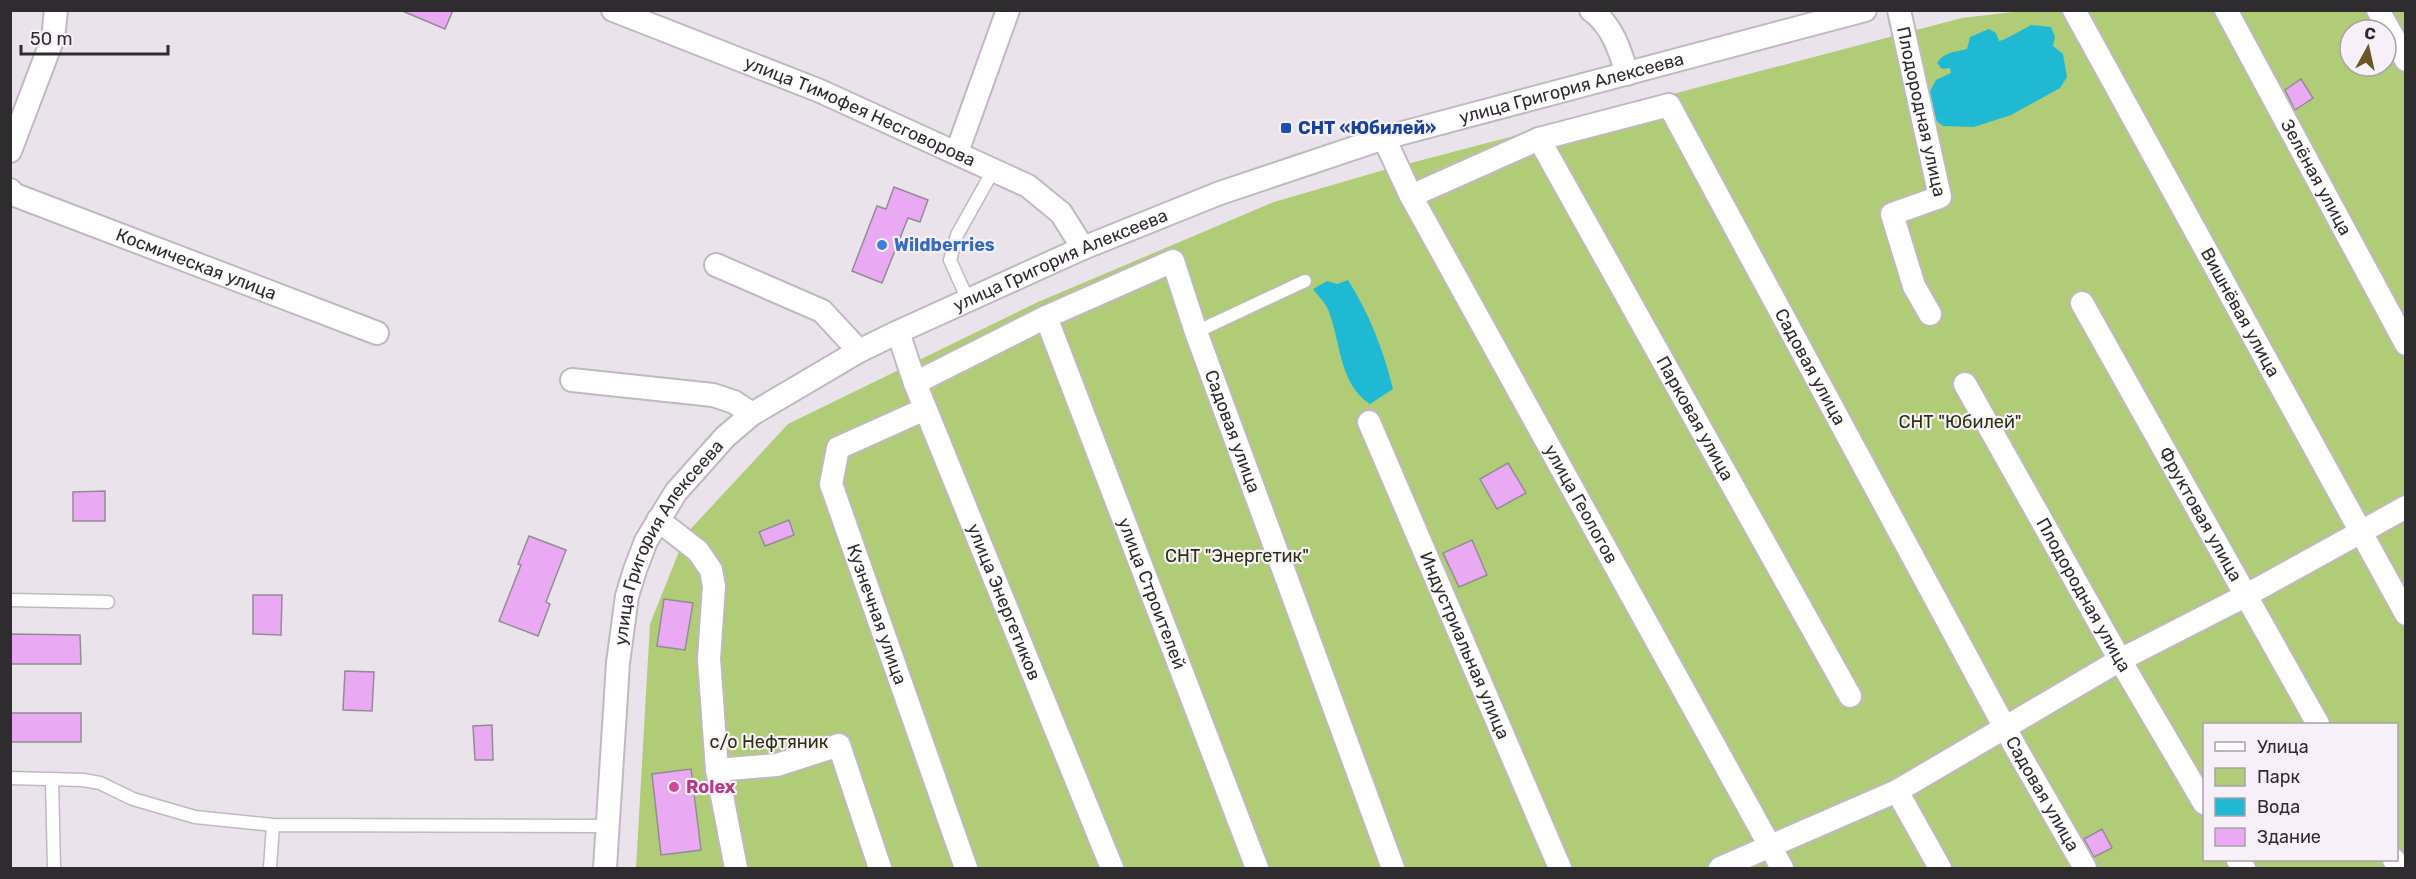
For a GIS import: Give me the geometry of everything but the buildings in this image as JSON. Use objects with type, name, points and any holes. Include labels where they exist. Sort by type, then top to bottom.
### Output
[{"type":"street","points":[[10,151],[53,38],[56,10]]},
{"type":"street","name":"улица Тимофея Несговорова","points":[[613,10],[820,91],[1028,186],[1060,213],[1083,248]]},
{"type":"street","points":[[957,152],[1008,10]]},
{"type":"street","points":[[1591,10],[1599,16],[1617,43],[1627,74]]},
{"type":"street","name":"улица Григория Алексеева","points":[[605,868],[622,628],[635,570],[646,541],[676,492],[724,436],[752,414],[859,351],[897,332],[1083,248],[1220,193],[1384,138],[1865,10]]},
{"type":"street","name":"Плодородная улица","points":[[1899,10],[1940,197],[1892,214],[1914,286],[1930,314]]},
{"type":"street","name":"Вишнёвая улица","points":[[2074,10],[2406,614]]},
{"type":"street","name":"Зелёная улица","points":[[2226,10],[2406,345]]},
{"type":"street","points":[[2378,10],[2406,60]]},
{"type":"street","name":"Садовая улица","points":[[1411,196],[1539,139],[1669,105],[2006,727],[2085,868]]},
{"type":"street","name":"улица Геологов","points":[[1384,138],[1411,196],[1766,849],[1782,868]]},
{"type":"street","name":"Парковая улица","points":[[1539,139],[1850,696]]},
{"type":"street","name":"Космическая улица","points":[[13,193],[376,333]]},
{"type":"street","name":"Садовая улица","points":[[915,383],[1046,317],[1173,261],[1196,332],[1393,868]]},
{"type":"street","points":[[716,265],[822,311],[859,351]]},
{"type":"street","name":"Фруктовая улица","points":[[2082,303],[2317,723]]},
{"type":"street","name":"улица Строителей","points":[[1046,317],[1257,868]]},
{"type":"street","name":"улица Энергетиков","points":[[897,332],[925,409],[1112,868]]},
{"type":"street","points":[[572,380],[713,395],[734,402],[752,414]]},
{"type":"street","name":"Плодородная улица","points":[[1965,384],[2120,660],[2203,800]]},
{"type":"street","name":"Кузнечная улица","points":[[925,409],[838,448],[831,484],[966,868]]},
{"type":"street","name":"Индустриальная улица","points":[[1369,422],[1560,868]]},
{"type":"street","points":[[1720,868],[1897,791],[2120,660],[2361,534],[2406,507]]},
{"type":"street","points":[[658,520],[698,551],[711,570],[714,586],[709,659],[717,770],[736,868]]},
{"type":"street","points":[[717,770],[777,765],[839,745],[880,868]]},
{"type":"street","points":[[1897,791],[1940,868]]},
{"type":"lane","points":[[968,300],[950,260],[957,235],[994,170]]},
{"type":"lane","points":[[1196,332],[1305,281]]},
{"type":"lane","points":[[10,600],[108,602]]},
{"type":"lane","points":[[10,778],[83,780],[100,783],[133,799],[195,818],[273,825],[609,826]]},
{"type":"lane","points":[[52,779],[54,868]]},
{"type":"lane","points":[[270,868],[273,825]]},
{"type":"green space","points":[[2030,10],[2405,11],[2405,868],[636,868],[650,624],[686,534],[788,424],[1038,302],[1274,202],[1384,170],[1962,18]]},
{"type":"water","points":[[2031,25],[2051,27],[2055,37],[2053,46],[2063,54],[2067,77],[2060,88],[2011,115],[1974,127],[1943,126],[1934,119],[1928,95],[1936,80],[1951,73],[1950,68],[1942,69],[1937,63],[1940,59],[1950,53],[1967,49],[1970,37],[1989,29],[1996,33],[1999,41]]},
{"type":"water","points":[[1348,280],[1375,333],[1393,389],[1370,404],[1352,386],[1342,362],[1329,312],[1313,289],[1327,281],[1337,284]]},
{"type":"place","name":"СНТ «Юбилей»","points":[[1286,128]]},
{"type":"place","name":"Wildberries","points":[[882,245]]},
{"type":"place","name":"Rolex","points":[[674,787]]},
{"type":"park label","name":"СНТ \"Юбилей\"","points":[[1960,422]]},
{"type":"park label","name":"СНТ \"Энергетик\"","points":[[1237,556]]},
{"type":"park label","name":"с/о Нефтяник","points":[[769,742]]}]
